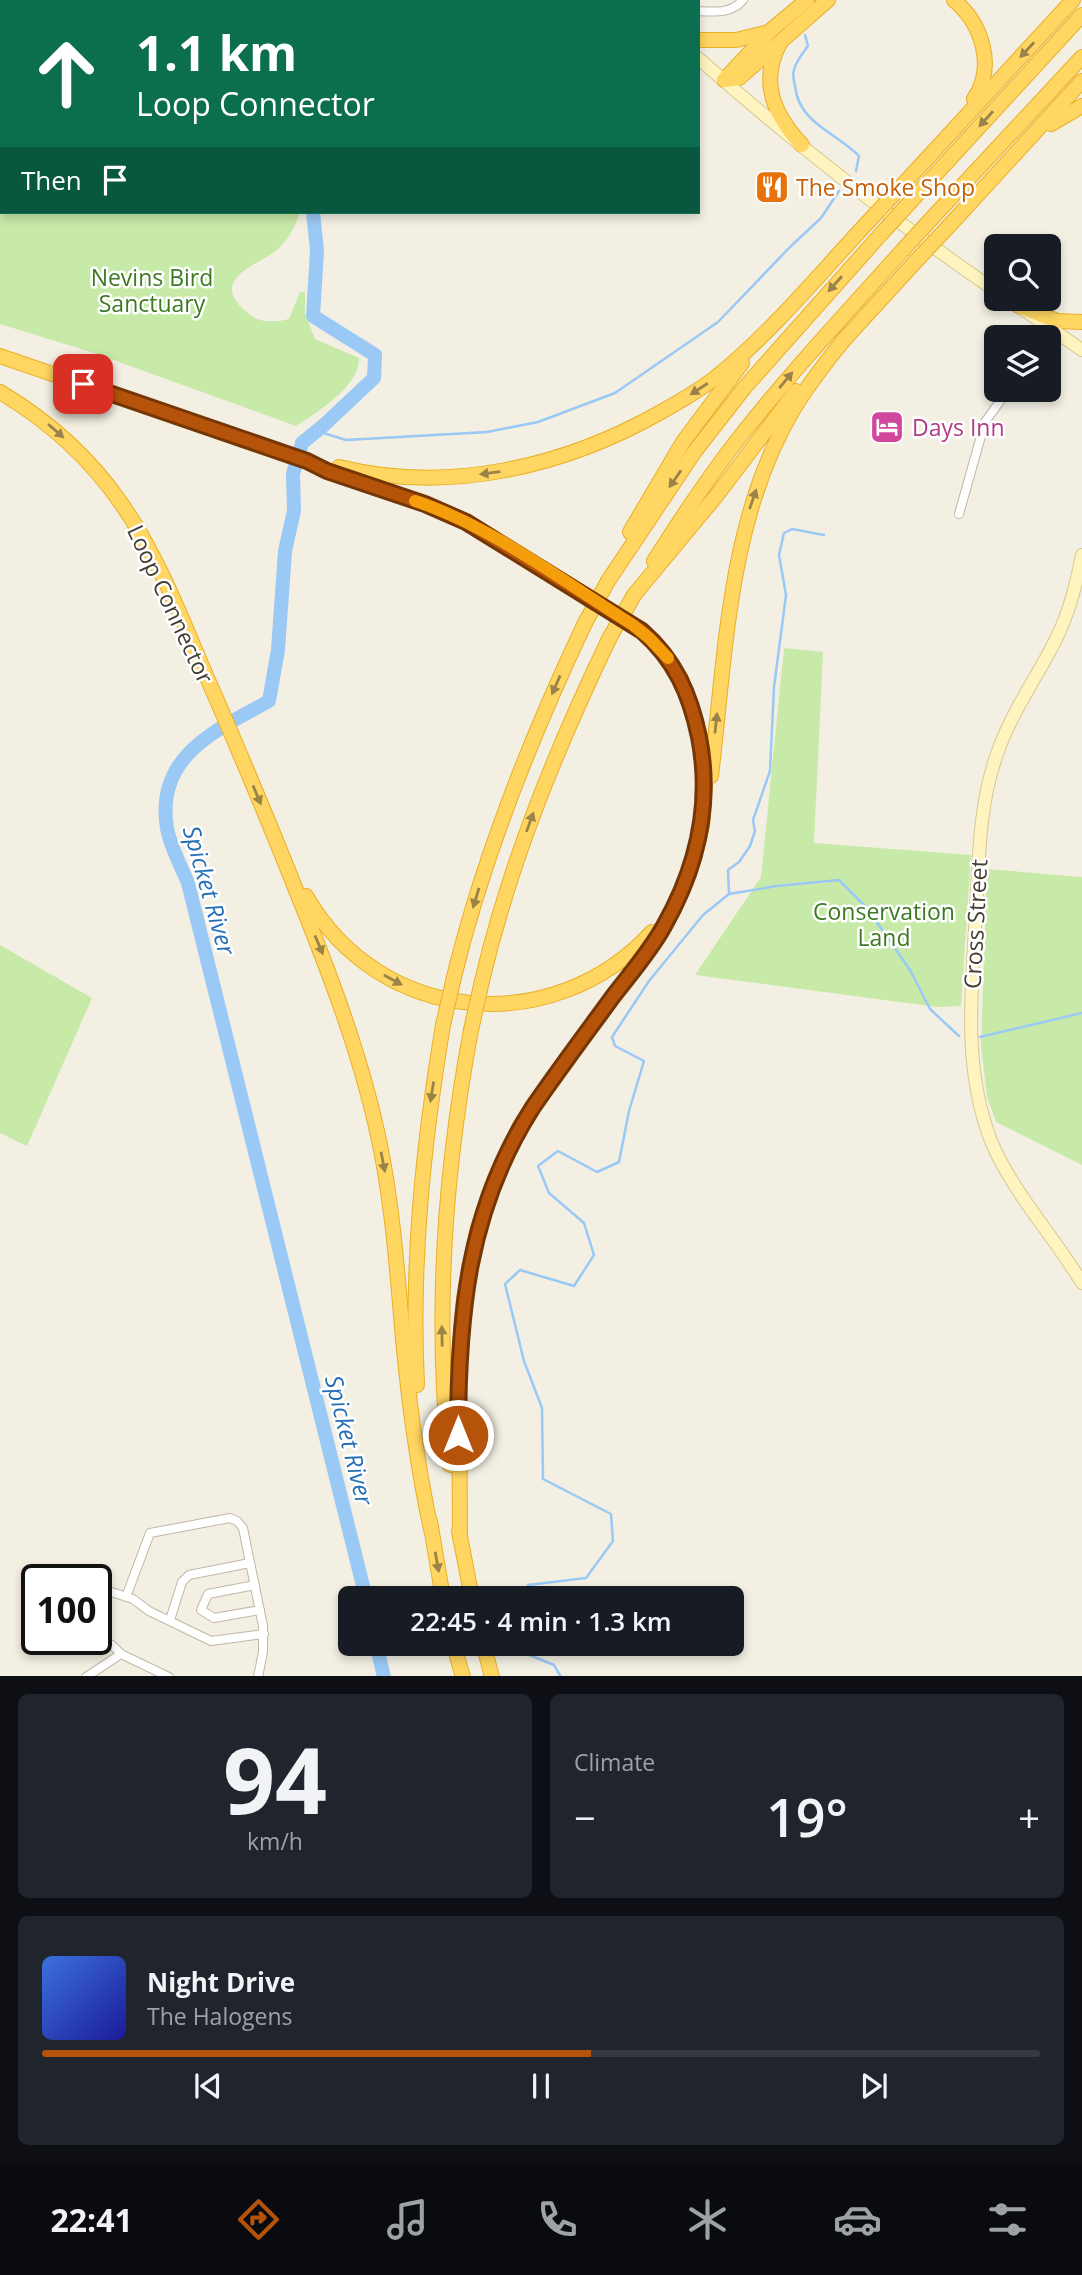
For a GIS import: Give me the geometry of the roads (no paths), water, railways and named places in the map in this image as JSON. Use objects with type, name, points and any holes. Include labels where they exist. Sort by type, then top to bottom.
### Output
[{"type":"highway","points":[[802,145],[782,121],[770,90],[777,34],[807,0]]},
{"type":"highway","points":[[724,80],[777,34],[828,0]]},
{"type":"highway","points":[[939,145],[977,95],[984,72],[985,59],[979,34],[965,11],[954,0]]},
{"type":"highway","points":[[307,461],[379,474],[430,477],[514,470],[552,460],[612,437],[674,404],[713,379],[769,328],[1073,0]]},
{"type":"highway","points":[[608,581],[695,451],[737,397],[881,234],[1082,15]]},
{"type":"highway","points":[[700,40],[736,40],[777,34]]},
{"type":"highway","points":[[470,1586],[460,1538],[444,1407],[442,1289],[447,1195],[457,1114],[482,981],[512,874],[546,778],[609,639],[676,527],[741,435],[805,358],[1082,57]]},
{"type":"highway","points":[[634,596],[717,495],[780,410],[1082,81]]},
{"type":"highway","points":[[1028,142],[1058,118],[1082,106]]},
{"type":"highway","points":[[1033,311],[1057,321],[1082,322]]},
{"type":"highway","points":[[431,1529],[418,1405],[415,1281],[422,1175],[443,1025],[480,883],[514,785],[537,729],[640,512],[683,442],[769,328]]},
{"type":"highway","points":[[460,1538],[458,1359],[467,1275],[483,1210],[520,1126],[653,943],[664,926],[693,862],[712,775],[736,570],[751,506],[793,410],[846,337]]},
{"type":"highway","points":[[0,356],[425,504],[466,522],[633,625],[649,638],[675,667],[691,702],[704,765],[704,815]]},
{"type":"highway","name":"Loop Connector","points":[[0,392],[29,411],[67,442],[92,466],[123,505],[155,561],[284,859]]},
{"type":"highway","points":[[284,859],[320,918],[362,960],[414,990],[467,1004],[499,1005],[531,1001],[585,983],[617,964],[638,946],[655,929],[676,900]]},
{"type":"highway","points":[[284,859],[338,995],[372,1108],[394,1230],[404,1352],[418,1462],[441,1586]]},
{"type":"highway","points":[[457,1656],[463,1676]]},
{"type":"highway","points":[[487,1656],[492,1676]]},
{"type":"street","points":[[700,11],[726,11],[735,8],[743,0]]},
{"type":"street","points":[[700,60],[802,145],[950,260],[984,283]]},
{"type":"street","points":[[1023,311],[1050,333],[1082,350]]},
{"type":"street","points":[[960,514],[985,422],[999,402]]},
{"type":"street","name":"Cross Street","points":[[1082,555],[1061,628],[1012,717],[988,785],[980,844],[970,1020],[975,1086],[981,1113],[992,1142],[1019,1193],[1082,1283]]},
{"type":"street","points":[[126,1597],[150,1533],[230,1518],[237,1521],[243,1528],[264,1634],[258,1676]]},
{"type":"street","points":[[170,1620],[182,1582],[189,1575],[250,1563]]},
{"type":"street","points":[[255,1585],[208,1594],[201,1610],[214,1618],[260,1610]]},
{"type":"street","points":[[112,1592],[211,1641],[264,1634]]},
{"type":"street","points":[[112,1645],[121,1654],[169,1676]]},
{"type":"street","points":[[86,1676],[121,1654]]},
{"type":"waterway","points":[[805,35],[808,46],[793,73],[798,99],[811,119],[859,156],[856,171]]},
{"type":"waterway","points":[[317,431],[346,440],[487,432],[538,422],[615,393],[718,322],[821,218],[839,191]]},
{"type":"waterway","name":"Spicket River","points":[[313,214],[317,251],[313,316],[375,355],[374,378],[302,443],[293,474],[294,511],[285,551],[278,650],[269,701],[229,723],[194,748],[180,763],[171,781],[166,803],[168,835],[188,883],[363,1586]]},
{"type":"waterway","points":[[729,893],[728,870],[739,862],[750,846],[755,831],[753,820],[770,771],[774,687],[786,595],[779,555],[784,533],[792,529],[824,535]]},
{"type":"waterway","points":[[528,1586],[586,1578],[613,1541],[611,1514],[543,1479],[542,1408],[524,1361],[505,1284],[520,1270],[574,1286],[594,1255],[584,1223],[549,1193],[538,1166],[558,1151],[597,1172],[619,1162],[629,1111],[644,1061],[615,1046],[612,1037],[649,981],[703,915],[729,894],[839,880],[867,908],[910,970],[930,1009],[959,1036]]},
{"type":"waterway","points":[[980,1037],[1082,1013]]},
{"type":"waterway","name":"Spicket River","points":[[379,1656],[384,1676]]},
{"type":"waterway","points":[[532,1656],[554,1665],[560,1676]]},
{"type":"place","name":"The Smoke Shop","points":[[772,187]]},
{"type":"place","name":"Days Inn","points":[[887,427]]},
{"type":"park label","name":"Nevins Bird Sanctuary","points":[[152,290]]},
{"type":"park label","name":"Conservation Land","points":[[884,924]]}]
